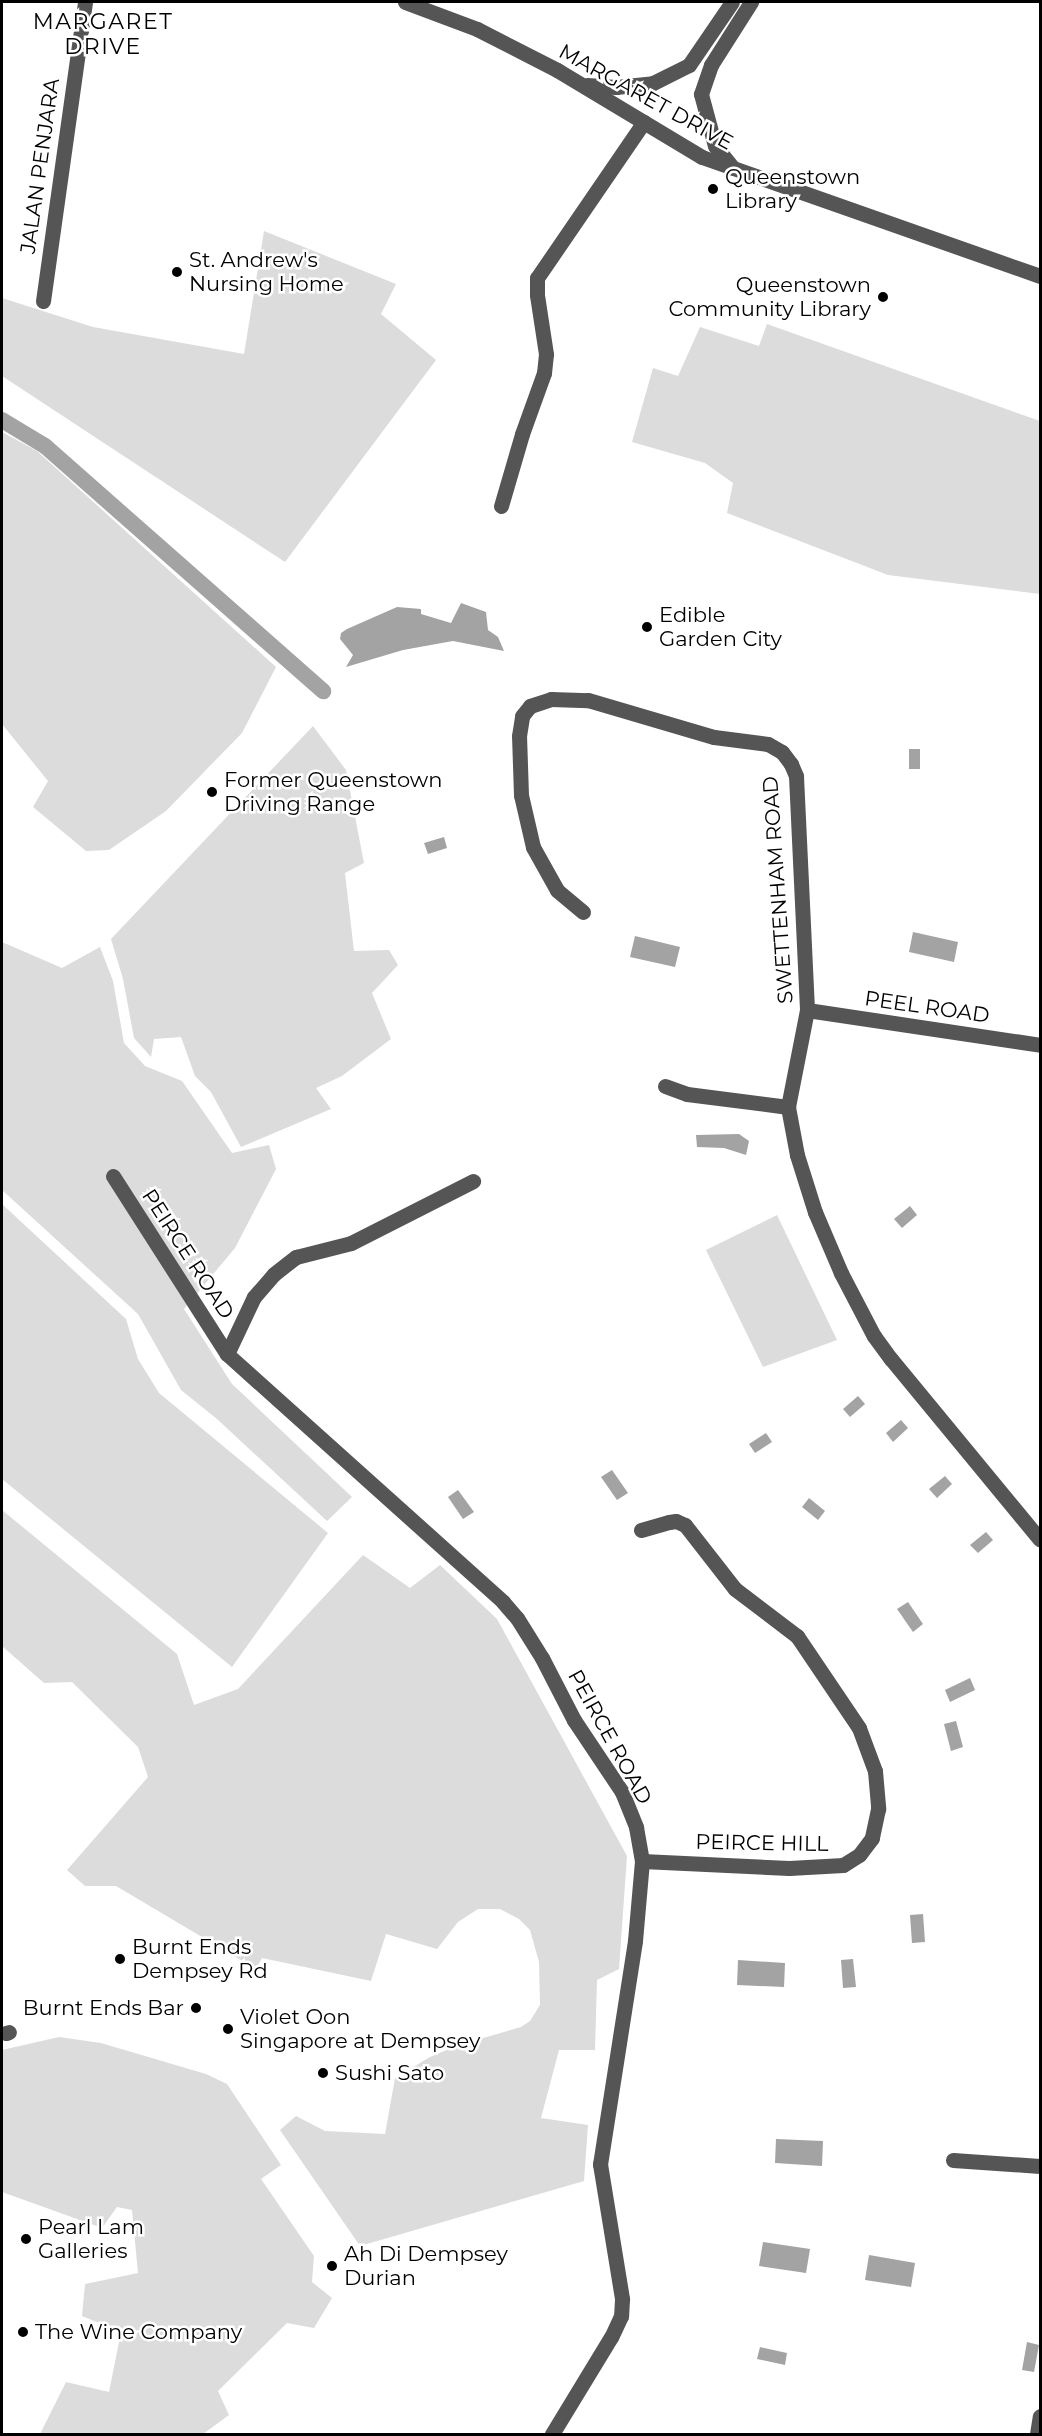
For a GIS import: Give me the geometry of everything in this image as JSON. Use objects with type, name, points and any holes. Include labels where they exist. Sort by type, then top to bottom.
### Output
[{"type":"street","name":"JALAN PENJARA","points":[[43,301],[85,2]]},
{"type":"street","name":"MARGARET DRIVE","points":[[405,2],[477,29],[583,85],[702,158],[1041,276]]},
{"type":"street","points":[[583,85],[616,87],[653,83],[689,65],[732,2]]},
{"type":"street","points":[[734,170],[715,146],[701,94],[711,65],[751,2]]},
{"type":"street","points":[[501,506],[522,434],[544,373],[546,354],[537,295],[537,278],[644,122]]},
{"type":"street","name":"SWETTENHAM ROAD","points":[[583,912],[557,890],[533,847],[521,795],[519,736],[522,716],[530,706],[551,699],[588,700],[714,737],[768,744],[782,752],[796,776],[807,1010],[788,1107],[796,1155],[814,1212],[841,1273],[874,1336],[1041,1540]]},
{"type":"street","name":"PEEL ROAD","points":[[807,1010],[1041,1045]]},
{"type":"street","points":[[665,1086],[687,1094],[788,1107]]},
{"type":"street","name":"PEIRCE ROAD","points":[[113,1176],[227,1354],[504,1602],[542,1658],[574,1720],[621,1792],[636,1827],[642,1861],[635,1941],[600,2164],[622,2299],[621,2316],[611,2337],[552,2434]]},
{"type":"street","name":"PEIRCE ROAD","points":[[227,1354],[254,1297],[274,1274],[296,1257],[351,1243],[473,1181]]},
{"type":"street","name":"PEIRCE HILL","points":[[641,1530],[676,1521],[685,1525],[735,1590],[796,1636],[860,1728],[875,1771],[878,1809],[872,1838],[859,1855],[843,1865],[789,1868],[642,1861]]},
{"type":"street","points":[[953,2160],[1041,2166]]},
{"type":"street","points":[[1036,2434],[1041,2416]]},
{"type":"shaded area","points":[[264,231],[396,284],[381,314],[436,360],[285,562],[2,376],[2,298],[93,327],[244,354]]},
{"type":"shaded area","points":[[767,324],[1040,421],[1040,594],[888,575],[727,513],[733,483],[705,463],[632,442],[653,368],[678,376],[700,327],[759,346]]},
{"type":"shaded area","points":[[2,432],[37,451],[276,667],[242,733],[166,811],[109,850],[86,851],[33,807],[48,781],[2,724]]},
{"type":"shaded area","points":[[461,603],[486,612],[488,630],[498,637],[504,651],[453,641],[403,650],[346,667],[353,655],[340,639],[341,633],[347,629],[397,607],[421,609],[421,614],[451,623]]},
{"type":"shaded area","points":[[313,726],[346,770],[364,863],[345,873],[354,951],[389,950],[398,965],[372,993],[391,1039],[342,1076],[316,1088],[331,1109],[241,1147],[211,1092],[195,1076],[181,1037],[154,1039],[151,1057],[134,1038],[123,979],[111,939]]},
{"type":"shaded area","points":[[909,749],[920,749],[920,769],[909,769]]},
{"type":"shaded area","points":[[444,837],[447,848],[428,854],[424,843]]},
{"type":"shaded area","points":[[913,932],[958,942],[954,962],[909,952]]},
{"type":"shaded area","points":[[635,936],[680,947],[675,967],[630,957]]},
{"type":"shaded area","points":[[2,942],[62,968],[100,947],[113,981],[124,1043],[145,1066],[182,1081],[232,1153],[269,1145],[276,1169],[235,1248],[184,1309],[232,1384],[352,1497],[327,1521],[217,1419],[181,1390],[138,1314],[2,1190]]},
{"type":"shaded area","points":[[739,1134],[749,1141],[746,1155],[724,1148],[697,1147],[696,1135]]},
{"type":"shaded area","points":[[2,1204],[126,1319],[138,1359],[159,1393],[328,1533],[232,1667],[2,1479]]},
{"type":"shaded area","points":[[910,1206],[917,1215],[902,1228],[894,1219]]},
{"type":"shaded area","points":[[777,1215],[837,1340],[763,1367],[706,1250]]},
{"type":"shaded area","points":[[858,1396],[865,1404],[850,1417],[843,1409]]},
{"type":"shaded area","points":[[901,1420],[908,1428],[893,1442],[886,1433]]},
{"type":"shaded area","points":[[766,1433],[772,1442],[755,1453],[749,1444]]},
{"type":"shaded area","points":[[612,1470],[628,1493],[617,1500],[601,1477]]},
{"type":"shaded area","points":[[945,1476],[952,1484],[937,1498],[929,1489]]},
{"type":"shaded area","points":[[458,1490],[474,1512],[463,1519],[448,1497]]},
{"type":"shaded area","points":[[809,1498],[825,1511],[818,1520],[802,1507]]},
{"type":"shaded area","points":[[2,1510],[177,1654],[194,1705],[238,1689],[363,1555],[410,1588],[440,1565],[497,1619],[627,1856],[619,1969],[597,1980],[595,2050],[559,2050],[541,2118],[588,2125],[584,2181],[360,2246],[280,2130],[296,2116],[325,2131],[385,2134],[395,2078],[430,2057],[456,2046],[521,2027],[530,2021],[540,2005],[539,1962],[530,1930],[519,1919],[500,1909],[478,1909],[458,1922],[437,1949],[386,1934],[371,1981],[262,1958],[256,1969],[116,1886],[85,1886],[67,1870],[148,1777],[138,1747],[72,1682],[44,1683],[2,1646]]},
{"type":"shaded area","points":[[986,1532],[993,1540],[978,1553],[970,1545]]},
{"type":"shaded area","points":[[908,1602],[923,1624],[913,1632],[897,1609]]},
{"type":"shaded area","points":[[970,1678],[975,1690],[950,1702],[945,1690]]},
{"type":"shaded area","points":[[956,1721],[963,1747],[951,1751],[944,1724]]},
{"type":"shaded area","points":[[923,1914],[925,1942],[912,1943],[910,1915]]},
{"type":"shaded area","points":[[853,1959],[856,1987],[843,1988],[841,1960]]},
{"type":"shaded area","points":[[738,1960],[785,1963],[784,1987],[737,1985]]},
{"type":"shaded area","points":[[59,2037],[101,2043],[206,2074],[227,2084],[281,2165],[261,2179],[314,2256],[312,2282],[332,2298],[314,2328],[287,2323],[218,2391],[229,2415],[203,2434],[40,2434],[66,2382],[109,2392],[121,2332],[82,2316],[85,2284],[138,2273],[132,2210],[117,2207],[102,2228],[2,2192],[2,2050]]},
{"type":"shaded area","points":[[776,2139],[823,2141],[822,2166],[775,2163]]},
{"type":"shaded area","points":[[763,2242],[810,2249],[806,2273],[759,2266]]},
{"type":"shaded area","points":[[869,2255],[915,2263],[911,2287],[865,2280]]},
{"type":"shaded area","points":[[1027,2342],[1039,2345],[1034,2372],[1022,2370]]},
{"type":"shaded area","points":[[760,2347],[787,2353],[785,2365],[757,2359]]},
{"type":"waterway","points":[[2,420],[45,446],[323,691]]},
{"type":"place","name":"Queenstown Library","points":[[713,189]]},
{"type":"place","name":"St. Andrew's Nursing Home","points":[[177,272]]},
{"type":"place","name":"Queenstown Community Library","points":[[883,297]]},
{"type":"place","name":"Edible Garden City","points":[[647,627]]},
{"type":"place","name":"Former Queenstown Driving Range","points":[[212,792]]},
{"type":"place","name":"Burnt Ends Dempsey Rd","points":[[120,1959]]},
{"type":"place","name":"Burnt Ends Bar","points":[[196,2008]]},
{"type":"place","name":"Violet Oon Singapore at Dempsey","points":[[228,2029]]},
{"type":"place","name":"Sushi Sato","points":[[323,2073]]},
{"type":"place","name":"Pearl Lam Galleries","points":[[26,2239]]},
{"type":"place","name":"Ah Di Dempsey Durian","points":[[332,2266]]},
{"type":"place","name":"The Wine Company","points":[[23,2332]]},
{"type":"district","name":"MARGARET DRIVE","points":[[103,34]]}]
